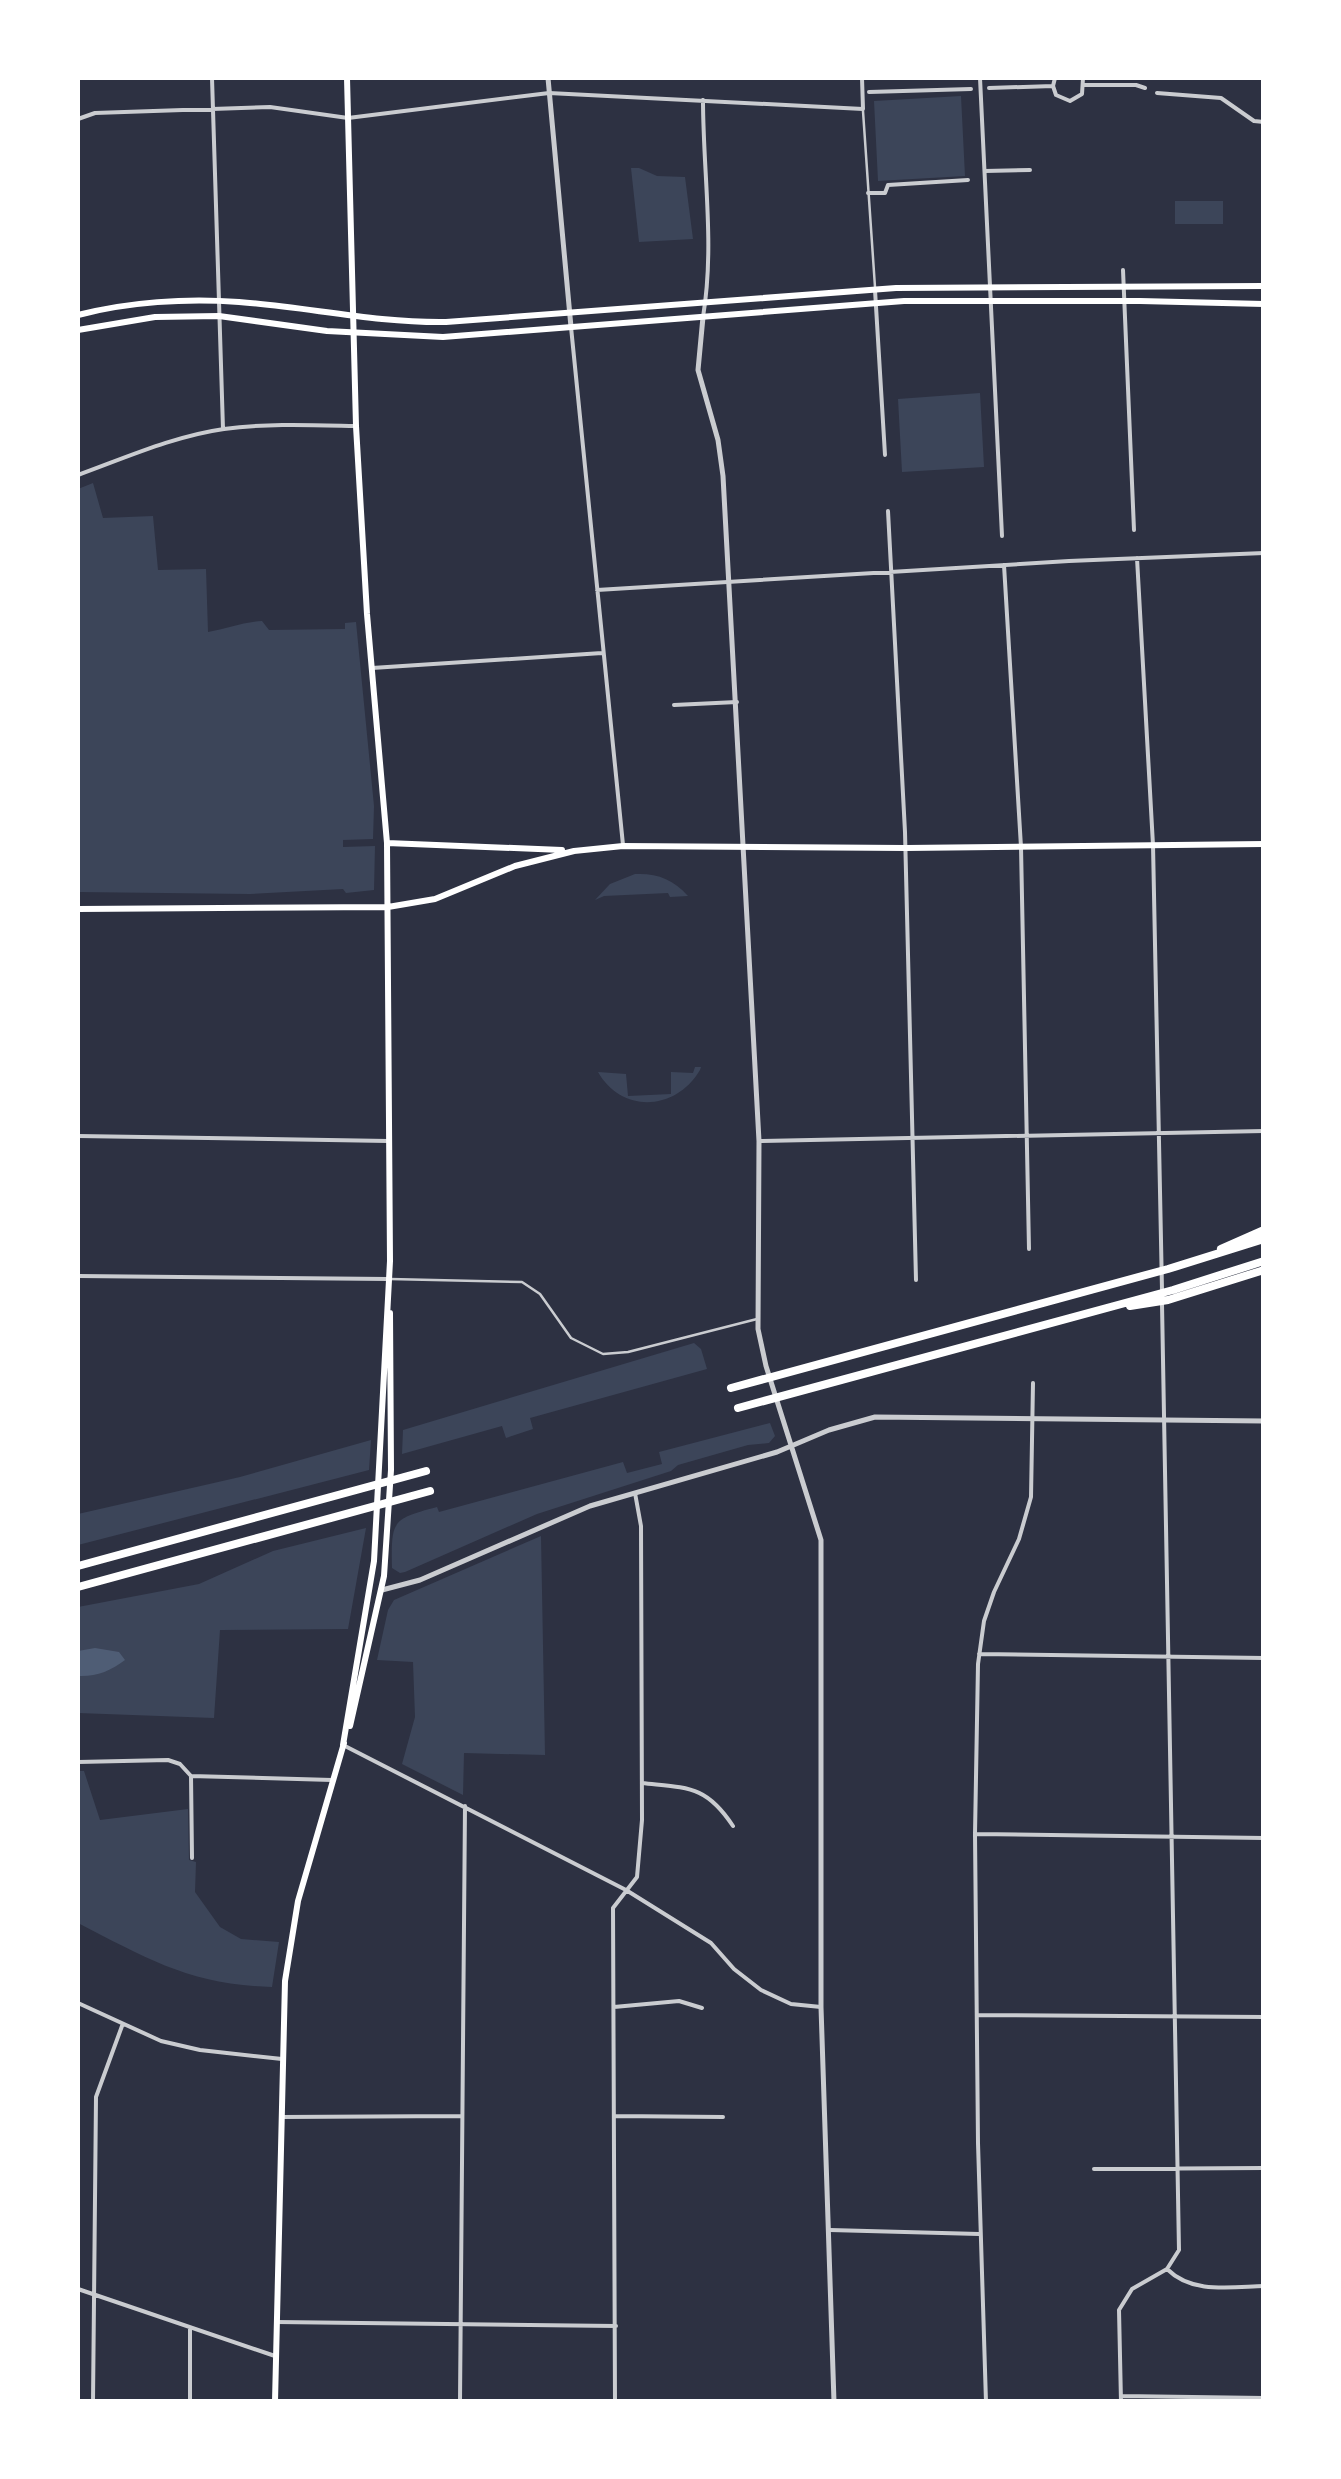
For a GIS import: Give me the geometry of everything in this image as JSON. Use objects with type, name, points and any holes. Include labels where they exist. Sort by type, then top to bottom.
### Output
[{"type":"highway","points":[[1195,1262],[1264,1230]]},
{"type":"highway","points":[[731,1388],[1195,1262],[1264,1239]]},
{"type":"highway","points":[[738,1408],[1264,1261]]},
{"type":"highway","points":[[1091,1312],[1168,1300],[1264,1270]]},
{"type":"highway","points":[[78,1566],[426,1471]]},
{"type":"highway","points":[[78,1587],[430,1491]]},
{"type":"main road","points":[[343,1745],[374,1561],[390,1279],[387,843],[356,426],[347,78]]},
{"type":"main road","points":[[78,314],[120,306],[217,301],[446,322],[875,289],[1264,286]]},
{"type":"main road","points":[[78,330],[154,317],[218,316],[352,332],[443,337],[876,303],[1122,300],[1264,304]]},
{"type":"main road","points":[[387,843],[574,851],[623,846],[1264,844]]},
{"type":"main road","points":[[78,909],[388,906],[435,899],[515,866],[574,851]]},
{"type":"main road","points":[[274,2402],[283,2003],[294,1920],[356,1706],[382,1590],[392,1347],[389,1292]]},
{"type":"street","points":[[212,78],[224,429]]},
{"type":"street","points":[[548,78],[623,846]]},
{"type":"street","points":[[78,119],[95,113],[270,106],[348,118],[548,92],[863,108],[862,78]]},
{"type":"street","points":[[980,78],[1002,536]]},
{"type":"street","points":[[1055,78],[1052,86],[1056,95],[1070,101],[1079,97],[1085,85],[1082,78]]},
{"type":"street","points":[[1085,85],[1145,88]]},
{"type":"street","points":[[989,88],[1052,86]]},
{"type":"street","points":[[869,92],[971,89]]},
{"type":"street","points":[[1157,93],[1221,98],[1254,122],[1264,122]]},
{"type":"street","points":[[703,100],[709,220],[706,302],[697,360],[721,458],[737,702],[759,1141],[758,1329],[821,1540],[821,2008],[834,2402]]},
{"type":"street","points":[[984,171],[1030,170]]},
{"type":"street","points":[[868,193],[885,193],[888,185],[968,180]]},
{"type":"street","points":[[1123,270],[1134,530]]},
{"type":"street","points":[[875,289],[886,455]]},
{"type":"street","points":[[78,475],[165,444],[224,429],[356,426]]},
{"type":"street","points":[[888,512],[906,848],[916,1280]]},
{"type":"street","points":[[598,590],[1264,553]]},
{"type":"street","points":[[1137,558],[1153,845],[1179,2250],[1167,2269],[1132,2289],[1120,2310],[1121,2399],[1264,2398]]},
{"type":"street","points":[[1004,565],[1022,847],[1029,1249]]},
{"type":"street","points":[[372,668],[604,653]]},
{"type":"street","points":[[674,705],[737,702]]},
{"type":"street","points":[[759,1141],[1264,1131]]},
{"type":"street","points":[[78,1136],[390,1141]]},
{"type":"street","points":[[78,1276],[390,1279]]},
{"type":"street","points":[[986,2402],[975,1834],[978,1654],[994,1592],[1020,1539],[1031,1497],[1033,1383]]},
{"type":"street","points":[[369,1592],[420,1580],[590,1506],[876,1417],[1264,1421]]},
{"type":"street","points":[[615,2402],[613,1908],[636,1877],[642,1783],[641,1526],[635,1493]]},
{"type":"street","points":[[978,1654],[1264,1658]]},
{"type":"street","points":[[343,1745],[626,1890],[710,1943],[761,1990],[792,2004],[821,2008]]},
{"type":"street","points":[[78,1762],[168,1760],[180,1764],[191,1776],[192,1858]]},
{"type":"street","points":[[191,1776],[332,1780]]},
{"type":"street","points":[[642,1783],[697,1789],[718,1804],[733,1826]]},
{"type":"street","points":[[460,2402],[466,1806]]},
{"type":"street","points":[[975,1834],[1264,1838]]},
{"type":"street","points":[[614,2007],[680,2001],[702,2008]]},
{"type":"street","points":[[78,2004],[161,2041],[282,2060]]},
{"type":"street","points":[[977,2015],[1264,2017]]},
{"type":"street","points":[[94,2402],[96,2096],[122,2026]]},
{"type":"street","points":[[281,2118],[463,2116]]},
{"type":"street","points":[[615,2116],[722,2117]]},
{"type":"street","points":[[1094,2169],[1264,2168]]},
{"type":"street","points":[[830,2230],[980,2234]]},
{"type":"street","points":[[1167,2269],[1179,2282],[1206,2287],[1264,2286]]},
{"type":"street","points":[[78,2289],[275,2356]]},
{"type":"street","points":[[276,2322],[616,2326]]},
{"type":"street","points":[[190,2327],[190,2402]]},
{"type":"lane","points":[[863,108],[875,289]]},
{"type":"lane","points":[[390,1279],[527,1284],[540,1294],[571,1338],[603,1354],[628,1352],[758,1318]]},
{"type":"shaded area","points":[[961,96],[965,176],[878,181],[874,101]]},
{"type":"shaded area","points":[[631,168],[657,176],[685,177],[693,239],[639,242]]},
{"type":"shaded area","points":[[1175,201],[1223,201],[1223,224],[1175,224]]},
{"type":"shaded area","points":[[980,393],[984,467],[902,472],[898,399]]},
{"type":"shaded area","points":[[93,483],[103,518],[153,516],[158,570],[206,569],[208,632],[262,621],[269,630],[345,629],[345,623],[356,622],[374,806],[373,839],[343,840],[343,847],[375,846],[374,890],[250,894],[78,892],[78,489]]},
{"type":"shaded area","points":[[635,874],[664,878],[688,896],[670,897],[668,893],[604,896],[595,900],[610,884]]},
{"type":"shaded area","points":[[695,1067],[701,1067],[690,1084],[677,1094],[649,1102],[621,1095],[598,1072],[626,1074],[628,1096],[671,1094],[671,1072],[693,1073]]},
{"type":"shaded area","points":[[694,1343],[701,1349],[707,1369],[530,1418],[533,1429],[506,1438],[502,1426],[402,1454],[403,1430]]},
{"type":"shaded area","points":[[770,1423],[775,1436],[769,1443],[678,1465],[671,1471],[537,1514],[405,1572],[392,1568],[394,1531],[397,1524],[411,1515],[437,1507],[439,1512],[623,1462],[627,1473],[662,1464],[659,1452]]},
{"type":"shaded area","points":[[371,1440],[369,1470],[78,1545],[78,1514],[240,1477]]},
{"type":"shaded area","points":[[366,1528],[348,1629],[220,1630],[214,1718],[78,1713],[78,1607],[199,1584],[273,1551]]},
{"type":"shaded area","points":[[541,1536],[545,1755],[464,1753],[463,1795],[402,1764],[415,1717],[413,1662],[377,1660],[388,1610],[394,1600]]},
{"type":"shaded area","points":[[95,1648],[119,1652],[125,1660],[103,1672],[78,1676],[78,1651]]},
{"type":"shaded area","points":[[78,1771],[84,1771],[100,1820],[188,1809],[189,1860],[196,1862],[195,1892],[220,1927],[241,1939],[279,1942],[272,1987],[217,1981],[171,1968],[78,1923]]}]
